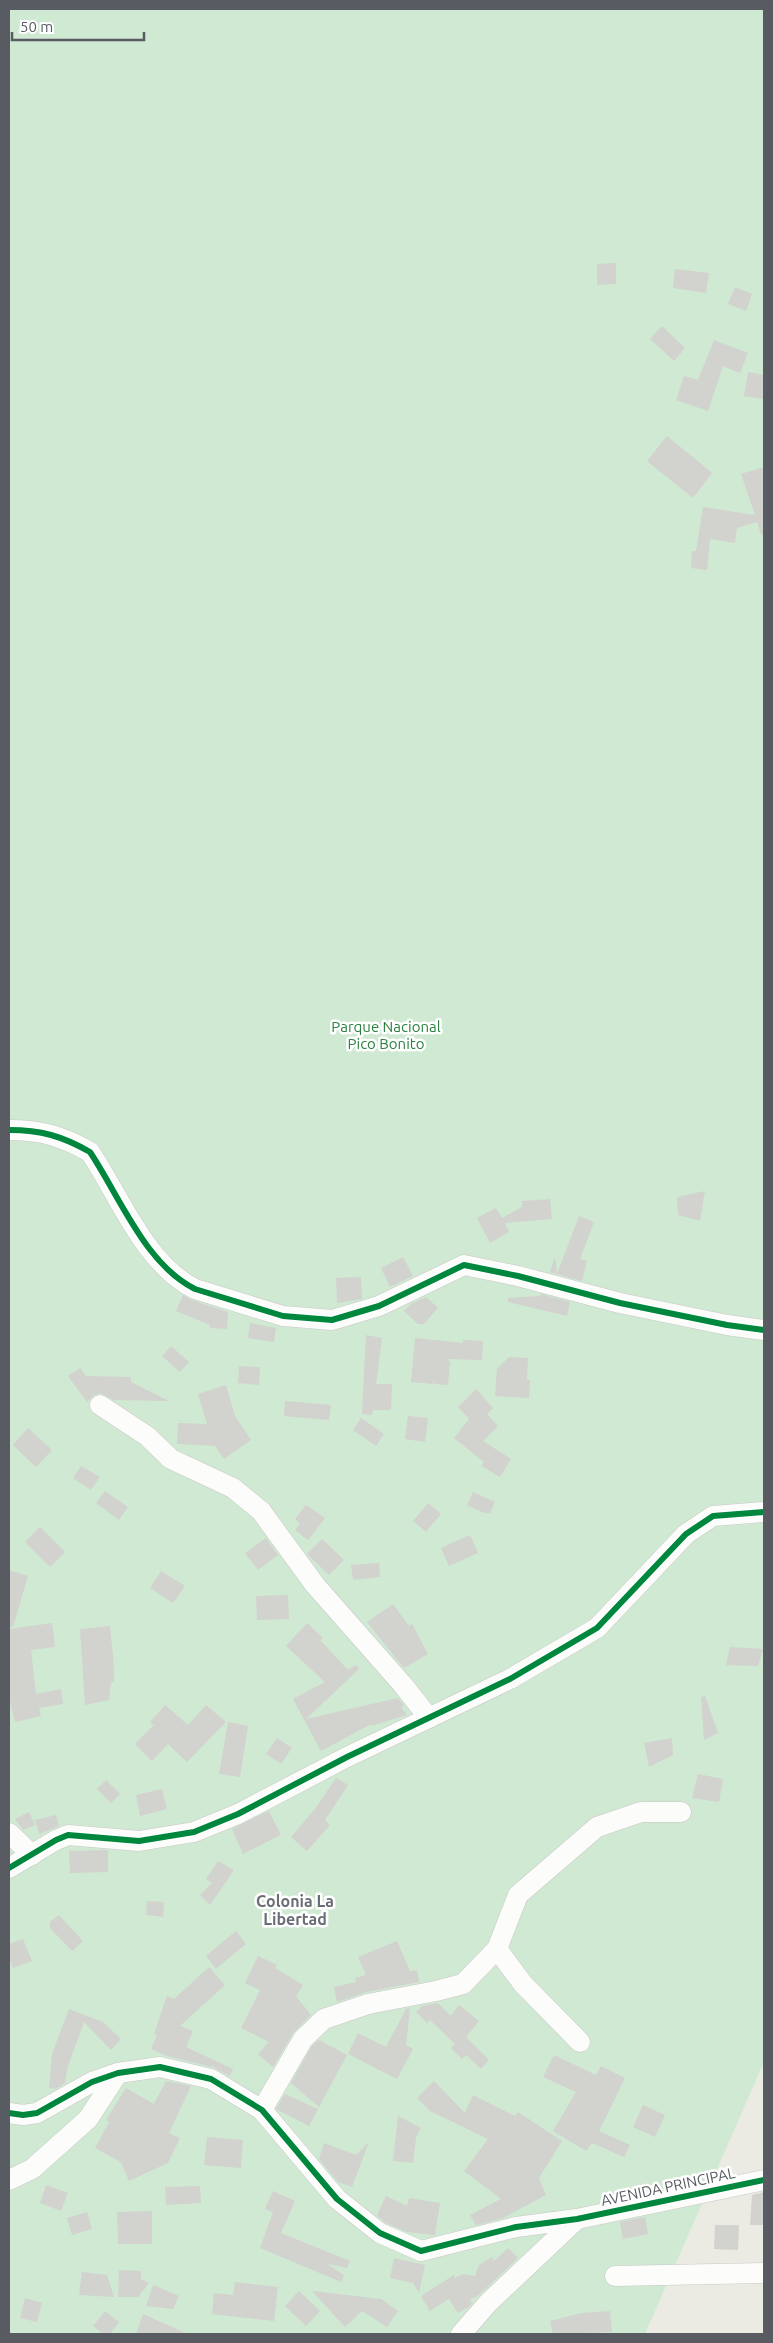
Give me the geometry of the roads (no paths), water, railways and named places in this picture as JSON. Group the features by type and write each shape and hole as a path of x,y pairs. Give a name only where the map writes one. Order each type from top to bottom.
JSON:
{"street":[{"path":"9,1130 36,1130 75,1143 90,1152 150,1250 172,1275 183,1283 195,1289 283,1316 332,1320 379,1306 464,1266 518,1276 620,1303 727,1325 764,1330"},
{"path":"100,1405 147,1436 172,1459 233,1488 261,1511 315,1584 403,1685 429,1718"},
{"path":"9,1868 68,1835 139,1841 194,1832 238,1814 347,1756 510,1679 597,1628 686,1534 713,1516 764,1512"},
{"path":"262,2110 302,2039 324,2019 368,2004 463,1984 497,1949 518,1895 597,1826 641,1812 681,1812"},
{"path":"9,1832 32,1855"},
{"path":"497,1949 523,1984 580,2042"},
{"name":"AVENIDA PRINCIPAL","path":"9,2113 24,2115 37,2112 92,2082 118,2072 160,2067 211,2079 262,2110 337,2199 380,2232 421,2251 516,2227 577,2219 764,2180"},
{"path":"9,2180 32,2169 88,2119 118,2072"},
{"path":"461,2334 488,2303 577,2219"},
{"path":"615,2276 764,2273"}],"district":[{"name":"Colonia La Libertad","path":"295,1910"}],"park label":[{"name":"Parque Nacional Pico Bonito","path":"386,1036"}]}
